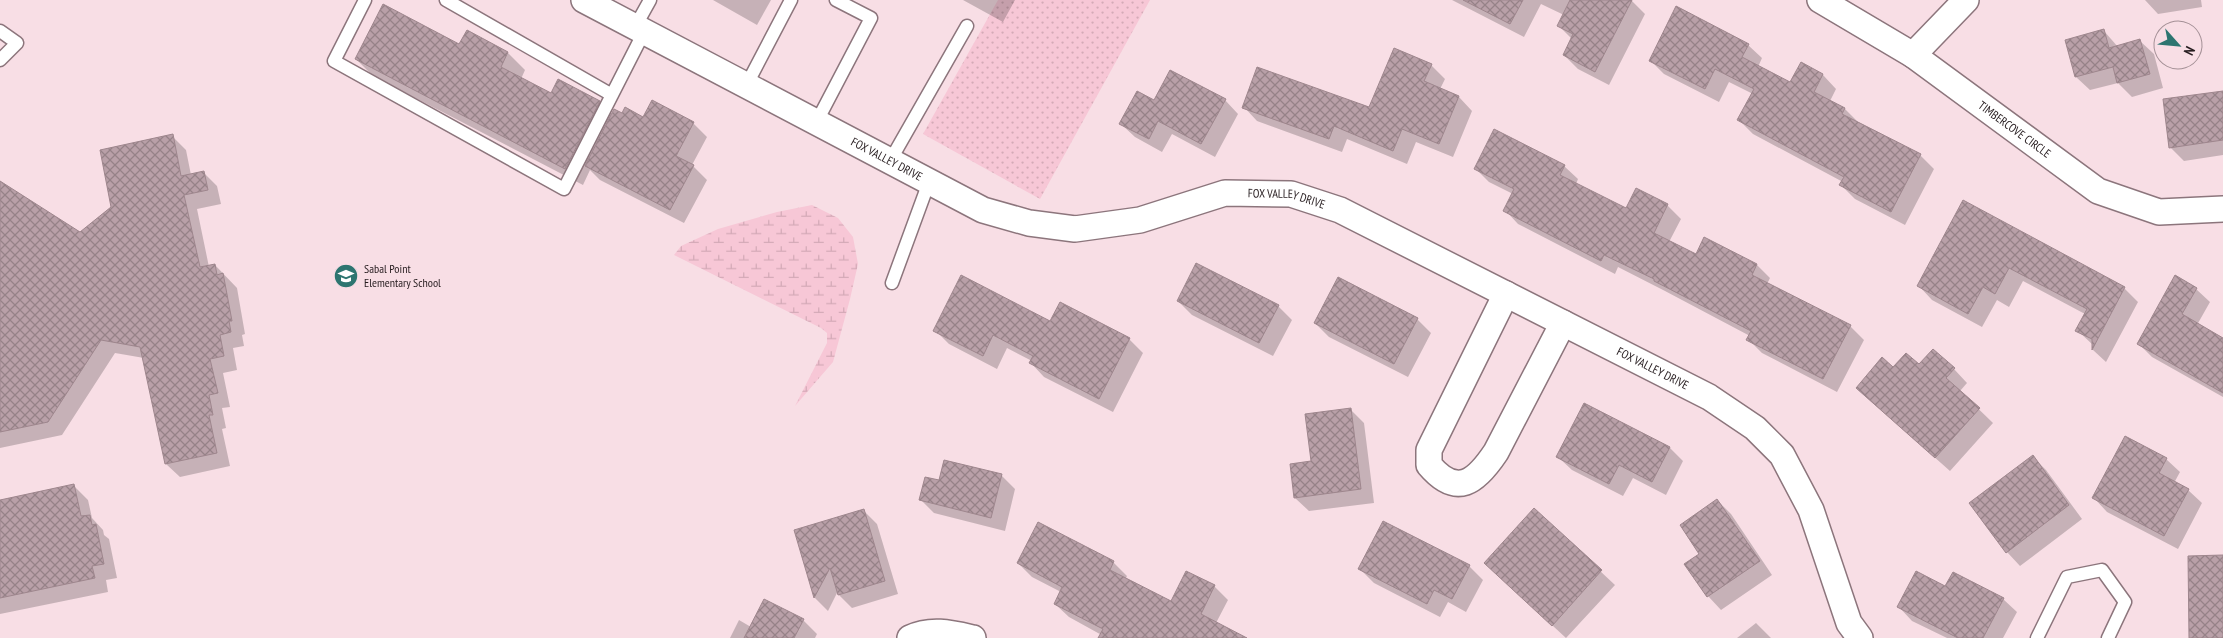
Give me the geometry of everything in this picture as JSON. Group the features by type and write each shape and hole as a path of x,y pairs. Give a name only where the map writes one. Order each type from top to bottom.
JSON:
{"street":[{"name":"FOX VALLEY DRIVE","path":"584,0 983,210 1029,223 1075,229 1140,220 1225,192 1291,194 1340,210 1709,397 1755,428 1782,455 1811,510 1849,623 1860,638"},
{"name":"TIMBERCOVE CIRCLE","path":"1820,0 1913,55 2098,191 2159,212 2223,209"},
{"path":"1913,55 1966,0"},
{"path":"1506,294 1429,450 1429,465 1440,478 1452,483 1467,482 1482,472 1496,452 1563,323"},
{"path":"910,638 918,634 944,631 973,638"}],"lane":[{"path":"365,0 334,61 564,189 612,95 650,0"},
{"path":"446,0 612,95"},
{"path":"746,86 791,0"},
{"path":"816,122 870,18 836,0"},
{"path":"890,161 967,26"},
{"path":"0,31 18,43 0,60"},
{"path":"892,282 929,182"},
{"path":"2037,638 2067,578 2102,570 2125,602 2108,638"}],"green space":[{"path":"998,0 1150,0 1040,199 923,134"},
{"path":"812,205 838,218 853,237 858,264 833,362 795,406 827,343 827,333 821,328 674,255 681,246 718,229 777,212"}],"building":[{"path":"1463,0 1523,0 1510,24"},
{"path":"1570,0 1632,0 1595,72 1563,55 1573,34 1557,26"},
{"path":"383,4 459,44 467,30 508,52 501,67 551,93 558,79 600,101 565,169 355,59"},
{"path":"1676,6 1749,44 1742,57 1790,82 1801,62 1823,74 1814,92 1845,108 1842,114 1921,154 1891,212 1839,185 1844,177 1737,120 1754,89 1715,69 1705,89 1649,61"},
{"path":"2104,29 2109,48 2140,39 2150,74 2117,83 2113,67 2075,77 2065,40"},
{"path":"1394,48 1432,64 1424,81 1459,96 1439,144 1402,129 1393,151 1334,126 1329,139 1242,108 1257,67 1369,107"},
{"path":"1170,70 1226,99 1201,144 1158,121 1149,139 1119,124 1137,91 1154,100"},
{"path":"2223,91 2223,140 2169,148 2163,99"},
{"path":"652,100 694,122 676,156 694,165 670,210 585,166 614,109 622,113 625,107 643,117"},
{"path":"1494,129 1565,165 1560,175 1626,208 1636,188 1668,204 1654,233 1696,254 1704,237 1757,264 1752,275 1851,325 1823,379 1746,340 1751,331 1654,281 1654,279 1604,255 1601,261 1503,211 1514,189 1474,169"},
{"path":"173,134 181,176 204,171 208,190 184,195 200,267 215,264 217,275 223,273 232,321 229,321 231,332 220,335 224,356 210,359 218,393 209,395 213,415 209,415 217,453 165,464 140,347 101,340 48,422 0,432 0,181 80,232 111,207 100,150"},
{"path":"1963,200 2125,287 2092,350 2092,339 2075,331 2087,309 2009,268 1995,294 1983,287 1968,314 1917,286"},
{"path":"1196,263 1279,305 1259,343 1177,301"},
{"path":"961,275 1050,321 1060,302 1130,338 1099,399 1029,363 1033,356 993,335 983,356 933,331"},
{"path":"2175,275 2197,288 2182,314 2223,338 2223,393 2137,344"},
{"path":"1338,277 1418,318 1394,364 1314,323"},
{"path":"1933,349 1955,368 1946,378 1980,408 1935,458 1856,388 1882,357 1893,367 1906,353 1919,364"},
{"path":"1584,403 1670,447 1652,482 1619,465 1609,484 1556,457"},
{"path":"1351,408 1361,489 1294,498 1290,464 1311,461 1305,414"},
{"path":"2125,436 2167,458 2159,473 2189,489 2164,536 2092,498"},
{"path":"2033,455 2069,505 2006,553 1969,503"},
{"path":"944,460 1002,474 991,518 919,500 925,477 939,480"},
{"path":"74,484 81,516 90,515 92,525 96,524 104,564 92,566 95,578 0,598 0,500"},
{"path":"1717,499 1760,561 1707,597 1684,564 1699,554 1680,525"},
{"path":"1534,508 1602,570 1552,626 1484,563"},
{"path":"864,509 885,581 838,595 830,568 814,598 794,530"},
{"path":"1383,521 1470,565 1452,599 1434,590 1427,604 1358,569"},
{"path":"1038,522 1114,561 1110,570 1171,601 1186,571 1215,585 1201,614 1247,638 1098,638 1103,629 1054,604 1062,587 1017,563"},
{"path":"2223,555 2223,638 2189,638 2188,556"},
{"path":"1916,571 1945,586 1953,572 2004,598 1983,638 1958,638 1897,607"},
{"path":"764,599 804,619 794,638 744,638"}],"place":[{"name":"Sabal Point Elementary School","path":"346,276"}]}
